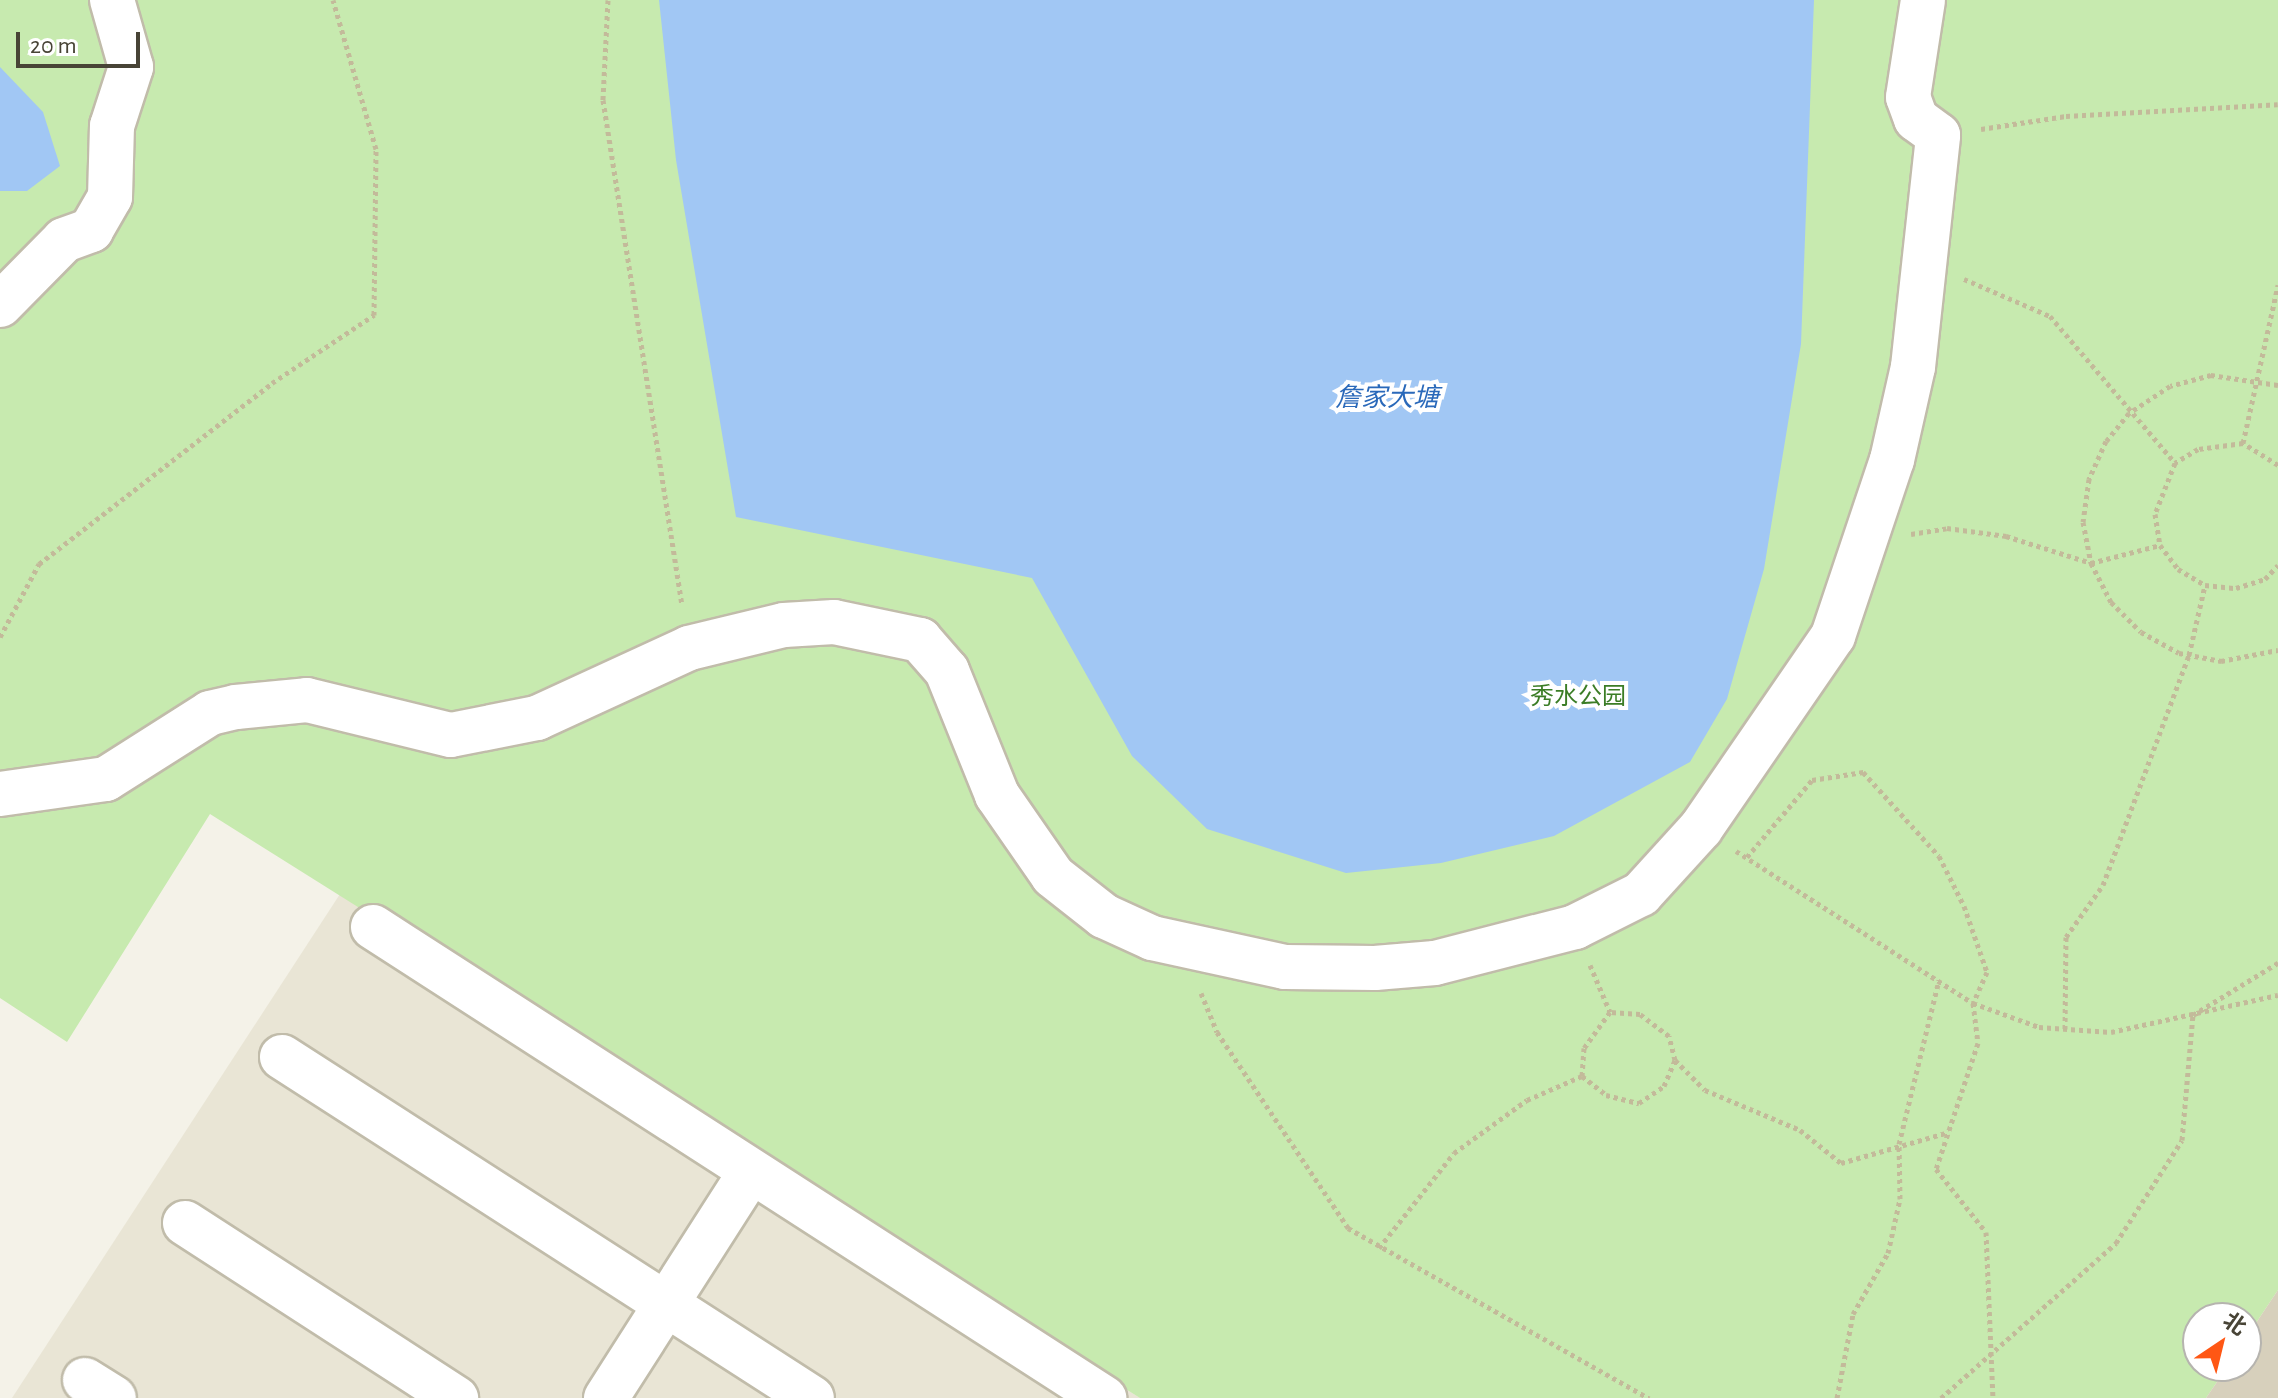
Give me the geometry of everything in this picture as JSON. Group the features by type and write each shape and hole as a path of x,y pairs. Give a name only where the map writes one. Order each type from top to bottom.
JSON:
{"lane":[{"path":"0,305 64,240 91,230 110,197 112,126 131,67 112,0"},
{"path":"0,794 106,779 210,713 236,707 307,700 451,735 537,718 689,648 784,625 834,622 920,640 947,671 997,795 1053,876 1104,916 1183,948 1285,967 1375,968 1435,963 1575,927 1641,894 1701,828 1833,636 1867,541 1913,367 1927,262 1938,135 1916,119 1908,97 1923,0"},
{"path":"373,927 1104,1398"},
{"path":"282,1057 812,1398"},
{"path":"606,1398 751,1171"},
{"path":"185,1223 456,1398"}],"path":[{"path":"0,637 39,564 272,383 374,315 376,149 333,0"},
{"path":"608,0 603,100 689,648"},
{"path":"1938,135 2066,116 2278,104"},
{"path":"1927,262 2050,316 2129,413 2175,463"},
{"path":"2243,443 2278,285"},
{"path":"2278,385 2258,378 2211,375 2170,386 2129,413 2106,441 2089,479 2083,522 2091,563 2111,602 2141,632 2189,655 2221,661 2278,650"},
{"path":"2278,465 2243,443 2198,449 2175,463 2155,514 2160,545 2178,569 2205,585 2236,588 2265,579 2278,565"},
{"path":"1867,541 1947,528 2006,536 2091,563 2160,545"},
{"path":"2065,1029 2066,937 2103,885 2189,655 2205,585"},
{"path":"1747,857 1812,780 1863,772 1939,856 1964,906 1987,972 1973,1003 1978,1043 1936,1169 1986,1232 1987,1360 1993,1398"},
{"path":"1701,828 1973,1003 2065,1029 2111,1032 2278,995"},
{"path":"1575,927 1610,1012"},
{"path":"1183,948 1217,1032 1348,1228 1379,1248 1463,1287 1649,1398"},
{"path":"2193,1015 2278,963"},
{"path":"1837,1398 1853,1314 1888,1253 1900,1199 1899,1144 1939,980"},
{"path":"1610,1012 1653,1020 1669,1036 1675,1060 1705,1090 1800,1130 1841,1163 1949,1132"},
{"path":"1582,1076 1584,1048 1610,1012"},
{"path":"1941,1398 2116,1243 2166,1170 2182,1140 2193,1015"},
{"path":"1582,1076 1606,1095 1639,1103 1664,1086 1675,1060"},
{"path":"1379,1248 1454,1153 1527,1100 1582,1076"}],"shaded area":[{"path":"340,894 1140,1398 12,1398"}],"green space":[{"name":"秀水公园","path":"0,0 2278,0 2278,1290 2262,1314 2262,1302 2182,1302 2182,1382 2217,1382 2206,1398 1140,1398 210,814 67,1042 0,998"}],"water":[{"name":"詹家大塘","path":"659,0 1814,0 1801,344 1764,569 1727,699 1690,762 1554,836 1441,863 1346,873 1207,829 1132,756 1032,578 736,517 676,160"},
{"path":"0,67 43,112 60,166 27,191 0,191"}],"building":[{"path":"2278,1290 2278,1398 2206,1398 2217,1382 2262,1382 2262,1314"}]}
